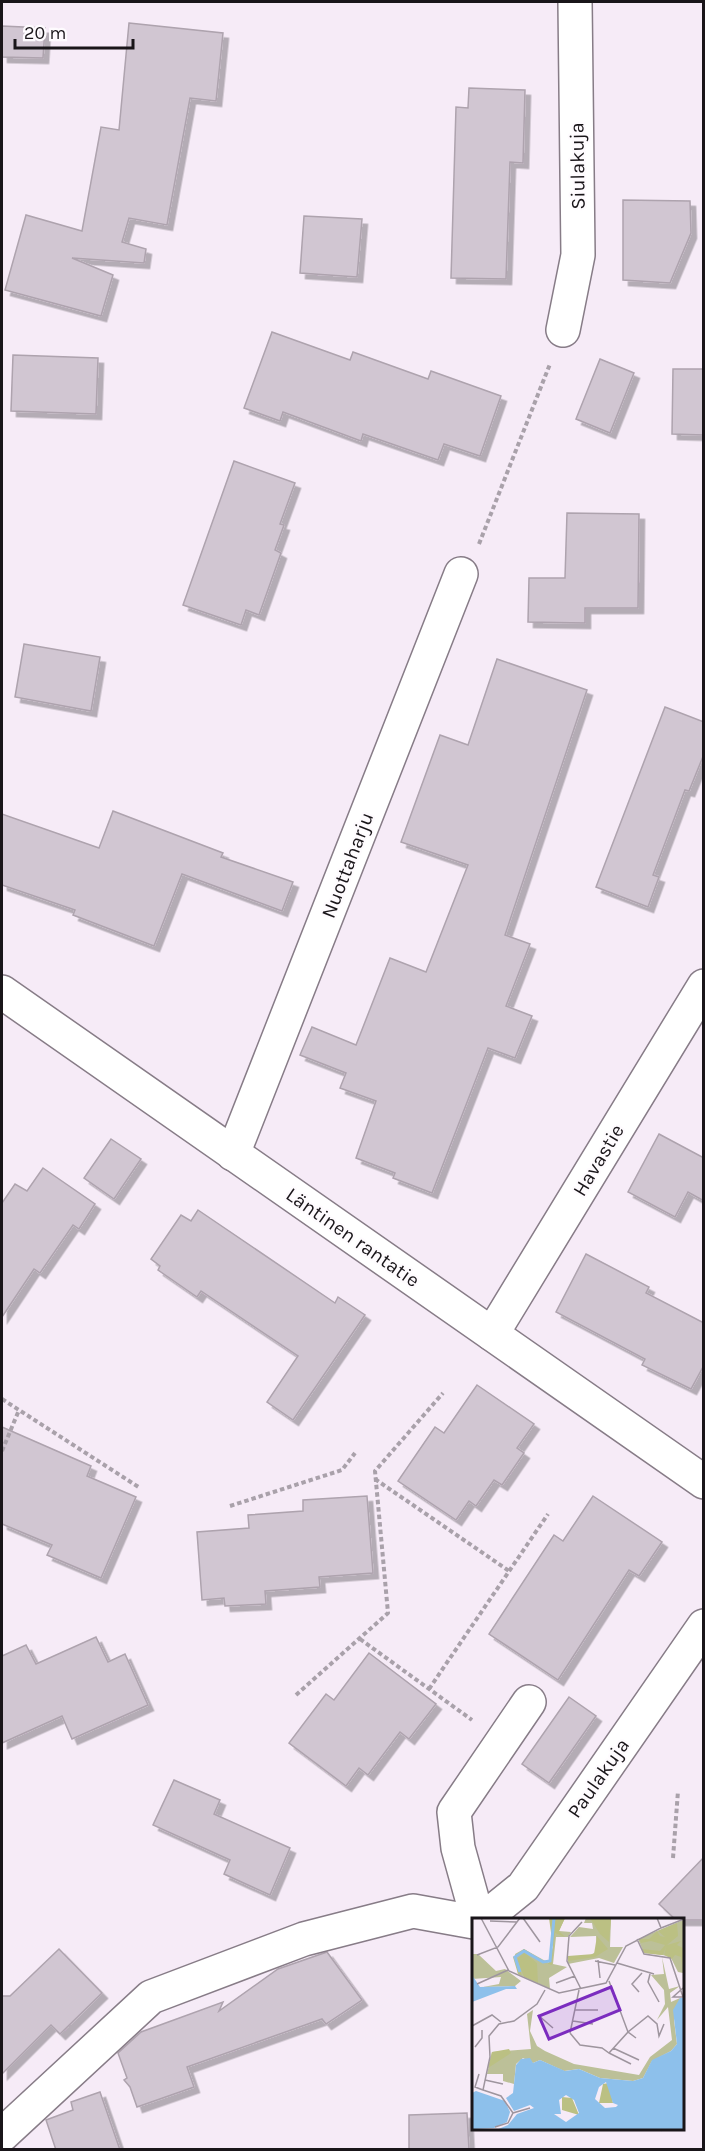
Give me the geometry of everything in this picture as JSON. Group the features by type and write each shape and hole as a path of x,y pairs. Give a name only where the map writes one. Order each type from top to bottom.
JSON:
{"street":[{"name":"Siulakuja","path":"563,330 578,255 575,2"},
{"name":"Nuottaharju","path":"233,1154 461,574"},
{"name":"Havastie","path":"492,1334 704,986"},
{"name":"Läntinen rantatie","path":"2,992 704,1482"},
{"name":"Paulakuja","path":"484,1918 522,1887 704,1626"},
{"path":"475,1918 458,1848 454,1812 529,1702"},
{"path":"2,2134 151,1997 304,1939 413,1911 472,1920"}],"path":[{"path":"461,574 482,540 563,330"},
{"path":"296,1695 388,1613 375,1471 443,1393"},
{"path":"2,1399 140,1488"},
{"path":"2,1451 20,1410"},
{"path":"230,1506 342,1470 355,1453"},
{"path":"375,1479 509,1571"},
{"path":"429,1689 548,1514"},
{"path":"360,1639 501,1742"},
{"path":"673,1858 678,1791"}],"building":[{"path":"129,23 223,33 216,101 190,98 167,225 129,218 122,242 146,249 144,263 72,258 113,275 101,316 5,290 26,215 82,231 101,127 119,130"},
{"path":"2,26 45,28 43,58 2,57"},
{"path":"469,88 525,90 523,163 510,162 506,279 451,278 456,107 468,108"},
{"path":"623,200 690,201 691,233 670,283 623,280"},
{"path":"304,216 362,219 357,277 300,273"},
{"path":"272,332 350,360 353,352 428,379 431,371 501,396 480,456 444,444 438,460 363,434 361,441 283,412 280,421 244,408"},
{"path":"13,355 98,358 96,414 11,411"},
{"path":"600,359 634,373 610,433 576,419"},
{"path":"673,369 704,369 704,435 672,434"},
{"path":"234,461 295,483 280,524 284,525 275,550 281,553 259,615 246,610 241,625 183,605"},
{"path":"567,513 639,514 638,608 585,608 585,623 528,622 529,578 565,578"},
{"path":"24,644 100,657 91,711 15,697"},
{"path":"497,659 587,690 505,935 530,944 506,1006 532,1016 515,1058 488,1048 432,1193 393,1178 395,1173 356,1158 376,1101 340,1088 346,1073 300,1055 312,1027 356,1045 390,958 426,972 468,865 401,842 440,735 468,745"},
{"path":"665,707 704,722 704,754 689,791 685,790 653,875 659,877 648,907 596,887"},
{"path":"113,811 223,853 221,857 293,882 282,911 182,874 154,946 73,915 75,910 2,885 2,814 99,848"},
{"path":"659,1134 704,1158 704,1201 688,1192 675,1217 628,1192"},
{"path":"111,1139 141,1159 114,1199 84,1178"},
{"path":"43,1168 95,1204 79,1229 73,1225 40,1273 34,1269 2,1317 2,1203 15,1184 27,1191"},
{"path":"198,1210 335,1303 338,1297 365,1315 293,1420 267,1402 298,1356 201,1291 197,1297 158,1270 160,1266 151,1259 181,1215 191,1221"},
{"path":"586,1254 649,1287 646,1293 704,1323 704,1365 691,1389 642,1365 645,1359 556,1312"},
{"path":"477,1385 534,1424 517,1448 524,1453 502,1485 494,1480 476,1506 469,1501 456,1520 398,1481 435,1427 444,1433"},
{"path":"2,1427 91,1466 87,1476 136,1497 101,1578 47,1555 52,1545 2,1524"},
{"path":"367,1496 373,1573 319,1577 320,1587 265,1591 266,1604 225,1606 224,1598 202,1600 197,1532 249,1528 248,1515 303,1511 303,1500"},
{"path":"593,1496 662,1542 639,1576 629,1570 558,1680 489,1634 554,1535 563,1541"},
{"path":"96,1637 108,1662 125,1654 148,1705 72,1739 62,1716 2,1743 2,1656 26,1645 36,1664"},
{"path":"369,1653 436,1704 409,1739 400,1732 368,1775 359,1768 346,1786 289,1743 326,1694 334,1700"},
{"path":"569,1697 596,1716 549,1783 522,1764"},
{"path":"174,1780 220,1800 214,1814 290,1848 270,1895 224,1874 230,1860 153,1825"},
{"path":"704,1857 704,1920 674,1918 659,1904"},
{"path":"59,1949 102,1993 60,2034 51,2025 2,2074 2,1996 10,1996"},
{"path":"327,1952 362,2000 326,2024 322,2019 187,2067 194,2087 137,2107 130,2087 124,2080 127,2078 118,2053 141,2032 223,2002 219,2011 278,1969"},
{"path":"100,2092 120,2150 56,2150 46,2120 73,2110 71,2102"},
{"path":"467,2113 469,2150 409,2150 409,2115"}]}
